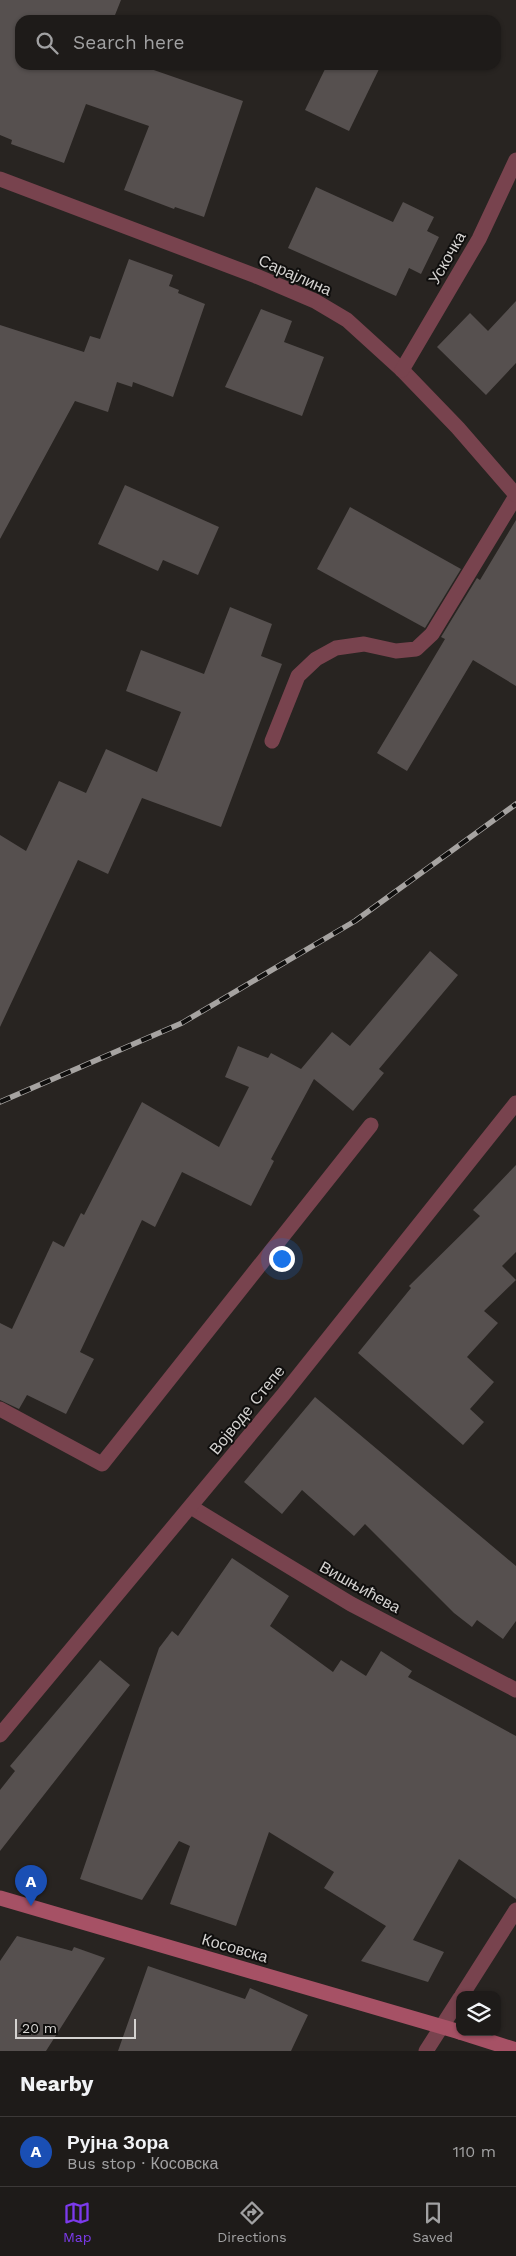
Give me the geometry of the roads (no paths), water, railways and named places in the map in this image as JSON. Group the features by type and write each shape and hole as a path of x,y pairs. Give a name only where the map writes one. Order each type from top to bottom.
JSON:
{"street":[{"name":"Ускочка","path":"402,370 479,239 516,160"},
{"name":"Сарајлина","path":"0,179 256,276 315,301 347,320 402,370 458,428 516,495 432,634 416,649 396,651 364,644 336,648 316,659 298,676 272,741"},
{"name":"Војводе Степе","path":"0,1735 190,1507 516,1103"},
{"path":"0,1409 102,1464 371,1125"},
{"name":"Вишњићева","path":"190,1507 351,1604 516,1690"},
{"name":"Косовска","path":"0,1898 456,2031"},
{"path":"464,1991 516,1910"},
{"path":"426,2051 456,2004"},
{"name":"Косовска","path":"472,2036 516,2050"}],"railway":[{"path":"0,1102 182,1023 355,921 516,804"}],"place":[{"name":"Рујна Зора","path":"31,1906"}]}
